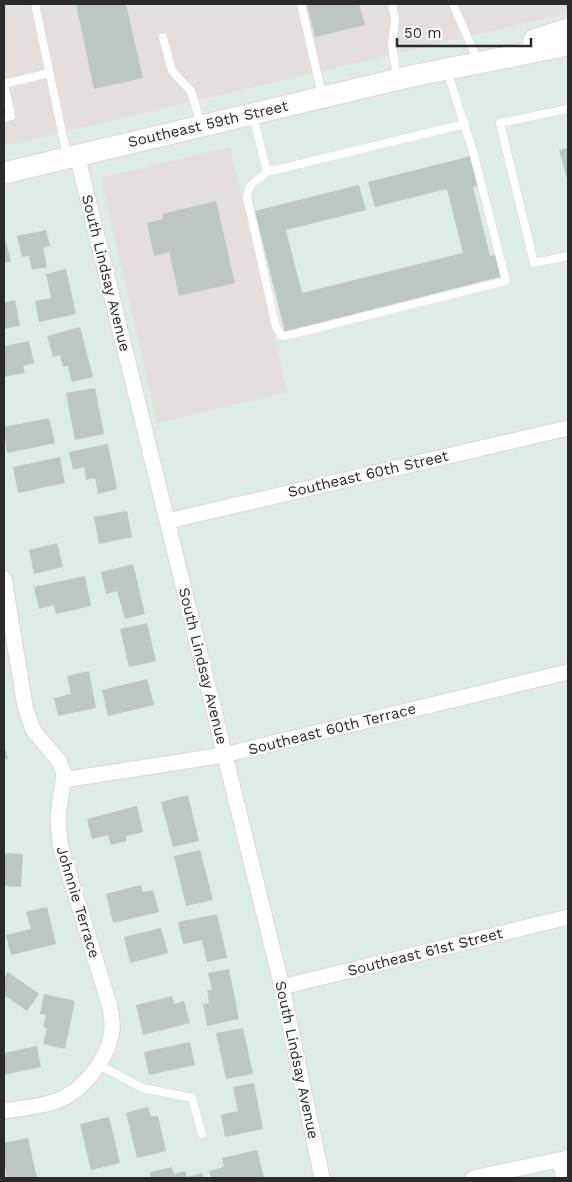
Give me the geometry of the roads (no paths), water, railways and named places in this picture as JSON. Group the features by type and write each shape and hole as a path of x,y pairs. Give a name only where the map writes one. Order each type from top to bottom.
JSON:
{"main road":[{"name":"Southeast 59th Street","path":"405,78 568,30"},
{"name":"Southeast 59th Street","path":"4,173 405,78 568,46"}],"street":[{"name":"South Lindsay Avenue","path":"72,156 168,521 282,987 322,1178"},
{"name":"Southeast 60th Street","path":"168,521 568,428"},
{"name":"Johnnie Terrace","path":"4,579 9,642 25,706 33,730 59,761 64,773 58,817 60,845 110,1007 112,1030 106,1049 93,1072 73,1092 56,1102 4,1111"},
{"name":"Southeast 60th Terrace","path":"63,780 224,755 568,672"},
{"name":"Southeast 61st Street","path":"282,987 568,917"},
{"path":"472,1178 564,1159 564,1178"}],"lane":[{"path":"35,4 50,73 72,156"},
{"path":"300,4 322,97"},
{"path":"392,4 395,19 392,45 405,78"},
{"path":"454,4 476,57"},
{"path":"163,38 172,71 191,91 202,126"},
{"path":"446,69 465,124 506,281 285,336 281,335 276,327 247,197 250,186 267,172 465,124"},
{"path":"4,118 11,116 4,84 50,73"},
{"path":"568,109 500,123 534,263 568,256"},
{"path":"252,114 267,172"},
{"path":"98,1064 142,1088 192,1098 202,1134"}]}
